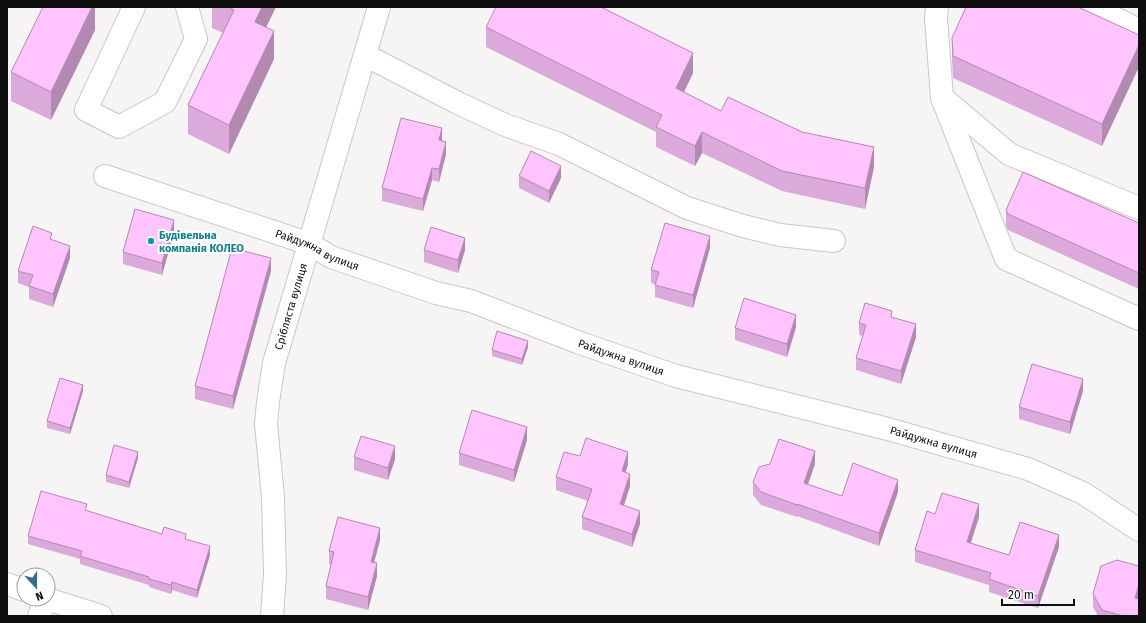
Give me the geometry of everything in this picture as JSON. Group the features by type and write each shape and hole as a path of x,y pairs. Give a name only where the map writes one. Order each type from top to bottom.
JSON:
{"street":[{"path":"134,7 86,110 119,127 165,102 196,39 187,7"},
{"name":"Срібляста вулиця","path":"272,616 276,575 273,497 266,424 274,363 379,7"},
{"path":"937,7 936,18 942,98 1006,259 1139,319"},
{"path":"1093,7 1139,30"},
{"path":"365,55 458,103 506,125 559,144 687,208 743,226 780,235 834,241"},
{"path":"942,98 1009,154 1139,208"},
{"name":"Райдужна вулиця","path":"105,176 310,244 331,257 436,293 471,301 580,343 676,376 888,429 1028,468 1082,493 1139,530"},
{"path":"56,602 101,616"}],"building":[{"path":"43,7 92,7 51,92 11,72"},
{"path":"228,7 262,7 255,22 274,31 229,125 188,105 234,10"},
{"path":"496,7 601,7 693,53 676,88 721,111 728,97 802,132 874,147 865,188 782,171 702,132 695,146 656,127 662,115 486,27"},
{"path":"966,7 1078,7 1139,35 1139,45 1102,124 953,56 952,38"},
{"path":"401,118 442,128 439,140 446,142 439,169 432,168 423,199 382,188"},
{"path":"531,151 561,166 549,191 519,176"},
{"path":"1023,172 1139,223 1139,273 1008,214 1006,210"},
{"name":"Будівельна компанія КОЛЕО","path":"135,209 174,220 162,263 123,252"},
{"path":"665,223 710,236 693,295 655,285 659,272 651,270"},
{"path":"33,226 52,233 50,239 70,246 53,294 29,286 33,275 18,271"},
{"path":"431,227 465,238 458,260 424,250"},
{"path":"232,248 271,258 233,396 195,386"},
{"path":"744,298 796,315 787,344 735,328"},
{"path":"865,303 892,311 891,317 916,324 901,371 856,358 866,325 859,323"},
{"path":"497,331 528,341 522,359 492,350"},
{"path":"1032,364 1083,379 1070,422 1019,407"},
{"path":"60,378 83,385 70,428 47,421"},
{"path":"472,410 527,427 514,470 459,453"},
{"path":"361,436 395,446 388,468 354,457"},
{"path":"586,438 628,452 622,471 630,474 620,504 640,511 632,534 582,517 592,489 556,477 564,452 580,456"},
{"path":"779,439 815,451 804,483 842,496 853,463 898,480 879,533 761,492 753,482 759,467 770,464"},
{"path":"114,445 138,452 129,482 106,475"},
{"path":"41,491 87,504 85,510 162,534 164,527 186,534 185,539 210,546 197,590 172,582 171,585 149,579 149,577 80,556 82,551 28,536"},
{"path":"942,493 979,504 967,542 1009,555 1020,522 1059,535 1038,596 989,579 991,573 915,550 927,511 935,514"},
{"path":"338,517 380,528 371,562 377,563 368,597 326,586 334,552 329,551"},
{"path":"1117,560 1139,566 1139,584 1135,598 1139,599 1139,616 1123,616 1102,610 1093,594 1101,566"}],"place":[{"name":"Будівельна компанія КОЛЕО","path":"151,241"}]}
